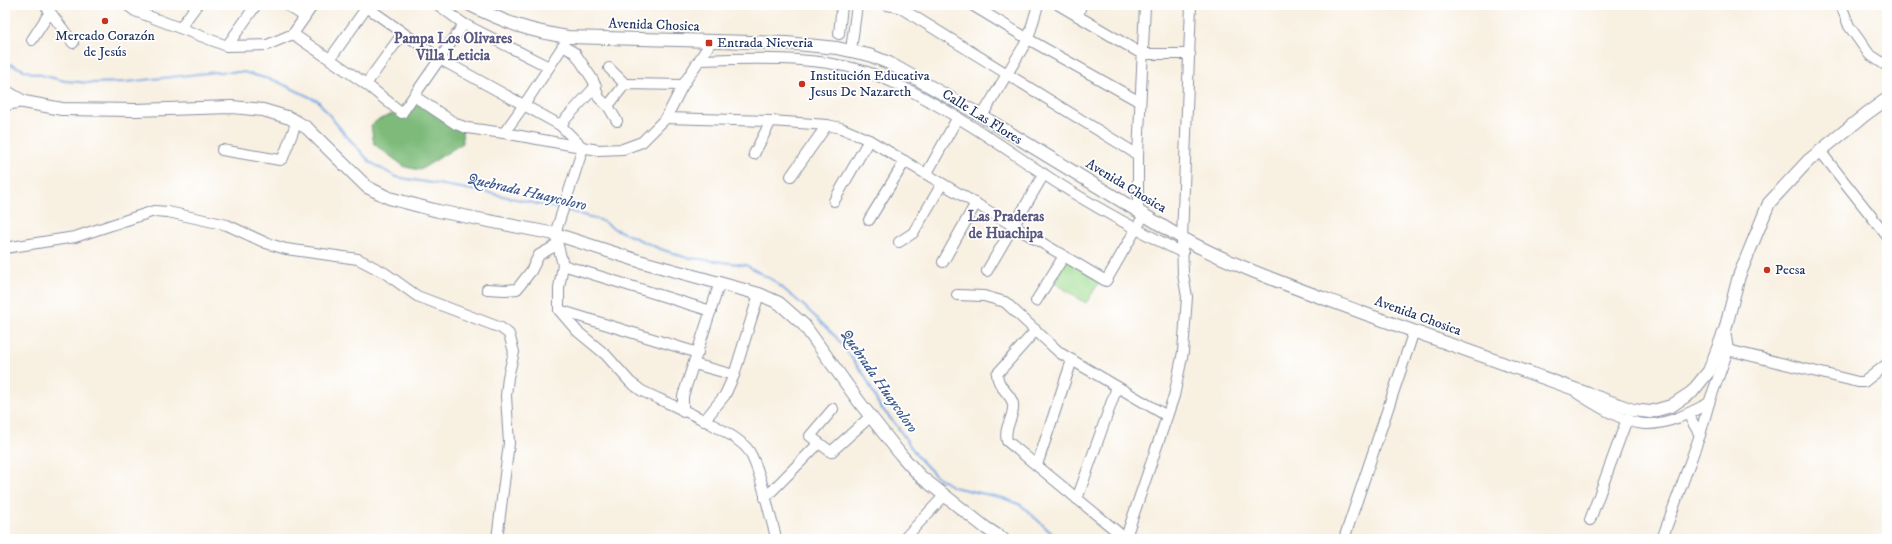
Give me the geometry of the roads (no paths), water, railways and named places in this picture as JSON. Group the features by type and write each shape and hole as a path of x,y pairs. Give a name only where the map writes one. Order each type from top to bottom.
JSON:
{"main road":[{"name":"Avenida Chosica","path":"470,5 499,20 535,32 568,37 786,43 851,50 889,63 982,116 1184,239 1213,254 1288,285 1565,386 1633,410 1650,412 1671,406 1692,392 1709,371 1725,330 1739,276 1769,203 1808,161 1887,99"},
{"path":"5,91 24,102 62,110 232,107 263,110 297,121 307,128 367,187 378,194 438,211 720,282 759,294 779,304 804,325 871,416 901,455 920,476 986,528 1003,539"}],"street":[{"path":"180,28 197,5"},
{"path":"227,46 256,5"},
{"path":"287,5 304,17"},
{"path":"134,7 180,28 227,46 267,45 293,34 313,5"},
{"path":"438,5 464,24 549,67"},
{"path":"839,34 842,5"},
{"path":"851,50 857,5"},
{"path":"887,5 899,6 1007,75 1138,155"},
{"path":"972,5 988,10 1028,39 1140,102"},
{"path":"982,116 1028,39 1038,5"},
{"path":"1058,5 1142,54 1190,54"},
{"path":"1078,16 1081,5"},
{"path":"666,118 771,121 827,125 841,128 869,140 927,173 942,184 1014,225 1106,281 1136,229 1141,213 1138,155 1145,5"},
{"path":"1036,330 997,374 997,382 1013,402 1013,408 1005,430 1007,441 1124,536 1127,534 1174,396 1183,352 1187,297 1184,274 1184,239 1191,5"},
{"path":"1841,5 1849,26 1869,54 1887,66"},
{"path":"330,59 365,6 440,59 560,125 583,148"},
{"path":"32,40 48,9 73,43"},
{"path":"293,34 366,84 402,113 464,24"},
{"path":"366,84 404,33"},
{"path":"414,96 456,124 467,128 504,132 583,148 598,150 623,149 642,142 666,118 683,85 711,42"},
{"path":"504,132 524,105 563,46 575,53 596,86 599,98 608,106 617,121"},
{"name":"Calle Las Flores","path":"700,60 740,58 843,65 887,79 958,117 1044,174 1136,229 1184,253"},
{"path":"609,68 625,84 683,85"},
{"path":"608,106 625,84"},
{"path":"560,125 596,86"},
{"path":"5,105 24,102"},
{"path":"927,173 958,117"},
{"path":"222,150 280,160 283,158 297,121"},
{"path":"754,154 771,121"},
{"path":"791,176 827,125"},
{"path":"834,201 869,140"},
{"path":"583,148 556,240 563,265 559,288 559,310 577,331 606,354 630,382 642,391 730,434 748,450 757,471 765,498 775,533 774,539"},
{"path":"1820,151 1887,236"},
{"path":"869,220 905,161"},
{"path":"987,270 1044,174"},
{"path":"899,242 912,233 942,184"},
{"path":"943,262 976,203"},
{"path":"5,248 75,237 154,211 168,212 227,225 266,243 286,249 358,259 385,273 417,296 501,328 509,334 514,352 508,377 506,396 509,443 497,539"},
{"path":"487,289 517,289 531,271 539,255 556,240"},
{"path":"1036,301 1064,256"},
{"path":"563,265 711,311"},
{"path":"683,412 683,396 720,282"},
{"path":"704,421 725,395 734,375 759,294"},
{"path":"957,295 984,296 1005,302 1060,353 1167,416"},
{"path":"559,310 698,353"},
{"path":"1662,539 1700,435 1709,403 1728,350 1725,330"},
{"path":"1344,539 1414,331"},
{"path":"1728,350 1858,382 1864,382 1887,364"},
{"path":"1037,465 1072,360"},
{"path":"694,364 734,375"},
{"path":"1565,386 1599,408 1626,419 1644,424 1688,414 1709,403"},
{"path":"1077,499 1117,387"},
{"path":"833,409 810,436 832,452 871,416"},
{"path":"1688,414 1700,435"},
{"path":"1590,520 1626,419"},
{"path":"765,498 819,443"},
{"path":"904,539 944,496"}],"waterway":[{"name":"Quebrada Huaycoloro","path":"5,62 29,72 65,81 91,83 126,82 216,72 243,72 276,81 318,101 370,162 396,177 490,193 559,209"},
{"name":"Quebrada Huaycoloro","path":"565,210 600,220 615,229 658,248 684,257 746,265 774,281 803,305 836,337 865,376 879,405 897,426 917,456 936,476 953,487 1003,498 1021,505 1058,539"}],"place":[{"name":"Mercado Corazón de Jesús","path":"105,21"},
{"name":"Entrada Nieveria","path":"709,43"},
{"name":"Institución Educativa Jesus De Nazareth","path":"802,84"},
{"name":"Pecsa","path":"1767,270"}],"district":[{"name":"Pampa Los Olivares Villa Leticia","path":"453,46"},
{"name":"Las Praderas de Huachipa","path":"1006,224"}]}
